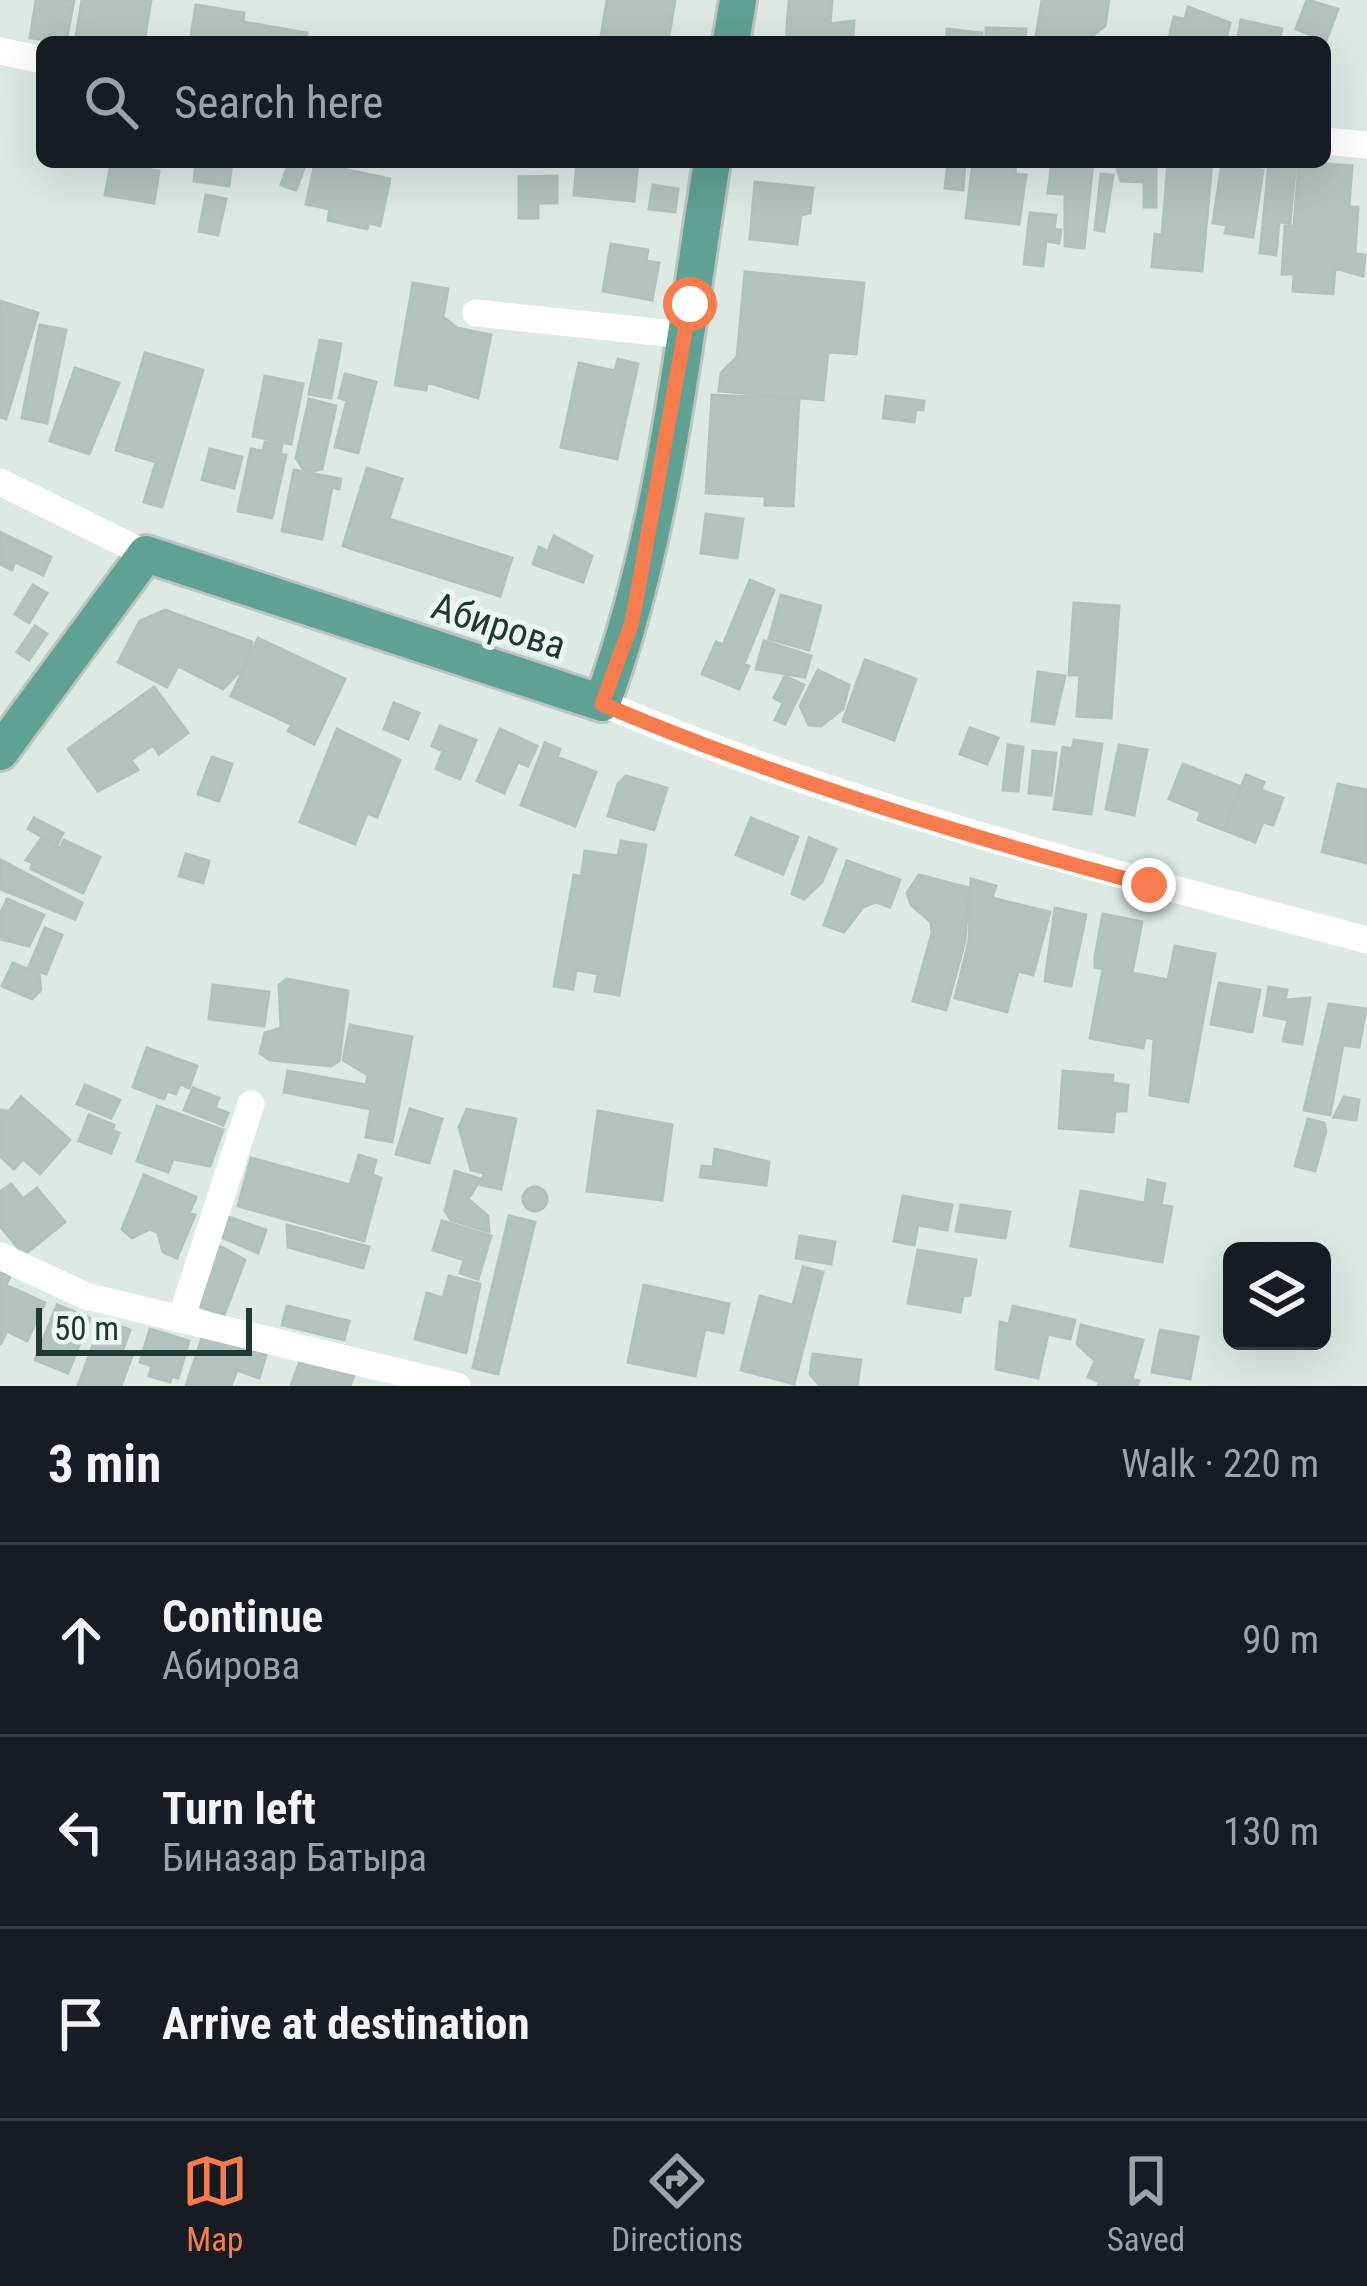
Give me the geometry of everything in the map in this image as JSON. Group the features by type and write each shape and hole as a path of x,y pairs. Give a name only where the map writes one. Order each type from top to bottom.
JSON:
{"main road":[{"path":"732,36 738,0"},
{"name":"Абирова","path":"146,554 602,704 632,622 711,168"},
{"path":"0,752 146,554"}],"street":[{"path":"0,51 36,58"},
{"path":"1331,142 1367,145"},
{"path":"476,313 684,335"},
{"path":"0,482 146,554"},
{"path":"602,704 778,773 1028,853 1367,940"},
{"path":"182,1319 250,1104"},
{"path":"0,1256 86,1296 457,1386"}],"building":[{"path":"36,0 74,0 67,36 30,38"},
{"path":"82,0 151,0 145,36 76,36"},
{"path":"607,0 675,0 669,36 601,36"},
{"path":"789,0 832,0 830,24 854,21 853,36 786,36"},
{"path":"1042,0 1109,0 1105,26 1092,36 1036,36"},
{"path":"1307,0 1338,9 1328,36 1296,29"},
{"path":"196,5 244,13 243,22 307,33 306,36 191,36"},
{"path":"1188,7 1230,23 1227,36 1169,36 1174,17 1185,19"},
{"path":"1241,20 1282,29 1280,36 1238,36"},
{"path":"986,28 1026,29 1025,36 986,36"},
{"path":"947,29 982,33 982,36 946,36"},
{"path":"1352,166 1349,207 1358,207 1355,254 1365,255 1363,276 1335,268 1333,294 1293,291 1294,274 1282,274 1285,226 1294,226 1299,168"},
{"path":"110,168 159,171 154,203 105,195"},
{"path":"195,168 231,168 229,186 194,181"},
{"path":"287,168 304,168 296,190 281,185"},
{"path":"314,168 390,179 380,226 369,223 367,229 328,220 330,209 306,204"},
{"path":"576,168 637,168 634,201 574,195"},
{"path":"947,168 965,168 963,190 945,188"},
{"path":"972,168 1016,168 1015,174 1026,175 1019,224 966,218"},
{"path":"1051,168 1092,168 1084,248 1065,246 1065,194 1048,193"},
{"path":"1117,168 1156,168 1156,207 1144,207 1144,182 1121,181"},
{"path":"1168,168 1211,168 1202,271 1152,267 1155,234 1162,235"},
{"path":"1221,168 1263,170 1253,237 1225,233 1227,225 1213,223"},
{"path":"1268,168 1295,168 1290,223 1279,222 1276,255 1260,253"},
{"path":"1101,174 1113,175 1104,231 1095,230"},
{"path":"557,176 557,203 538,203 538,218 519,218 519,177"},
{"path":"755,182 813,188 810,213 801,215 797,244 750,239"},
{"path":"653,185 678,189 675,212 649,209"},
{"path":"206,195 226,199 218,235 199,231"},
{"path":"1030,213 1056,215 1054,229 1061,230 1059,243 1046,241 1043,266 1024,264"},
{"path":"611,244 648,250 646,261 659,263 652,300 603,291"},
{"path":"745,272 864,283 856,354 828,352 823,400 719,391 721,373 737,357"},
{"path":"413,283 448,289 443,317 457,328 491,335 478,398 427,382 426,390 395,385"},
{"path":"0,301 38,313 6,419 0,417"},
{"path":"40,325 66,330 47,423 22,418"},
{"path":"320,340 341,344 331,398 309,394"},
{"path":"145,353 203,370 162,507 144,502 156,462 116,450"},
{"path":"618,359 638,364 617,459 561,447 579,363 615,371"},
{"path":"75,368 119,383 89,454 50,441"},
{"path":"345,374 376,382 358,453 335,447 347,400 339,398"},
{"path":"265,376 303,384 291,444 253,436"},
{"path":"712,395 799,399 793,506 765,505 765,496 706,493"},
{"path":"886,396 924,401 923,410 916,409 914,422 883,418"},
{"path":"309,399 336,406 322,469 313,471 303,469 296,458"},
{"path":"265,442 282,445 280,454 286,455 272,518 238,511 251,449 263,451"},
{"path":"210,449 242,457 234,488 202,480"},
{"path":"367,468 402,479 389,519 512,558 500,596 343,546"},
{"path":"294,470 341,479 339,489 332,487 322,539 282,531"},
{"path":"706,514 743,519 737,558 701,553"},
{"path":"0,532 51,557 43,575 15,562 12,570 0,564"},
{"path":"554,536 592,556 583,582 533,564 539,547 548,551"},
{"path":"750,580 774,590 744,664 749,666 739,689 702,674 716,642 723,645"},
{"path":"33,585 47,593 29,623 15,614"},
{"path":"781,595 821,606 809,650 769,639"},
{"path":"1074,603 1119,606 1111,718 1077,716 1080,675 1069,675"},
{"path":"165,610 252,642 243,668 223,689 178,666 167,687 118,662 140,621"},
{"path":"35,626 47,634 29,660 17,652"},
{"path":"258,638 345,679 314,744 288,731 292,725 231,696"},
{"path":"764,641 811,656 805,677 756,669"},
{"path":"865,660 916,679 894,740 843,721"},
{"path":"818,670 849,685 843,709 821,726 809,725 800,706"},
{"path":"1038,672 1065,676 1054,724 1032,721"},
{"path":"785,676 804,685 785,724 775,720 783,703 774,698"},
{"path":"154,687 188,733 159,754 153,745 131,760 138,770 98,791 68,749"},
{"path":"394,703 419,713 408,739 384,729"},
{"path":"440,726 476,740 460,779 436,769 443,751 432,746"},
{"path":"970,728 998,738 987,764 960,754"},
{"path":"337,729 400,760 377,817 367,813 355,844 300,822"},
{"path":"500,729 537,746 528,766 518,762 504,793 477,781"},
{"path":"1074,740 1102,744 1091,814 1054,809 1063,747 1072,749"},
{"path":"545,743 560,749 557,757 596,772 575,826 521,805"},
{"path":"1008,745 1023,747 1018,791 1003,790"},
{"path":"1119,745 1147,750 1134,815 1106,809"},
{"path":"1033,751 1056,753 1051,795 1029,793"},
{"path":"212,757 232,764 219,801 198,794"},
{"path":"1183,764 1242,787 1224,830 1198,820 1201,812 1169,799"},
{"path":"1246,775 1264,782 1261,790 1283,798 1273,825 1263,822 1255,842 1224,830"},
{"path":"626,776 667,788 654,830 608,816 618,784"},
{"path":"1338,784 1367,790 1367,863 1322,852"},
{"path":"34,818 63,833 57,845 28,829"},
{"path":"751,818 798,837 783,874 736,855"},
{"path":"809,838 836,849 822,882 804,899 792,894"},
{"path":"41,839 60,848 64,840 100,857 83,893 31,869 33,863 26,860"},
{"path":"621,841 646,845 619,995 595,991 598,974 576,970 573,989 554,986 574,875 581,877 585,851 618,856"},
{"path":"186,854 209,861 203,883 179,876"},
{"path":"1,860 82,903 75,919 0,889"},
{"path":"847,861 900,880 890,907 876,902 863,907 844,932 824,925"},
{"path":"919,875 969,888 965,941 946,1010 913,1001 932,933 931,922 911,905 907,893"},
{"path":"971,879 996,886 992,898 1050,912 1033,975 1018,971 1007,1012 955,998 969,941"},
{"path":"7,899 44,915 29,946 0,939 0,915"},
{"path":"1055,908 1086,915 1071,986 1045,981"},
{"path":"1103,914 1142,922 1132,973 1168,980 1175,946 1215,954 1188,1102 1150,1095 1154,1039 1145,1037 1143,1048 1090,1038 1103,969 1095,967 1095,956"},
{"path":"45,928 62,935 46,974 29,967"},
{"path":"13,963 39,974 41,990 32,999 2,986"},
{"path":"287,979 348,991 339,1061 331,1066 270,1060 260,1053 265,1033 281,1028 279,985"},
{"path":"1219,983 1260,990 1252,1032 1211,1024"},
{"path":"213,985 269,992 264,1026 209,1019"},
{"path":"1269,987 1287,990 1285,1000 1310,998 1302,1044 1283,1041 1288,1020 1264,1015"},
{"path":"1329,1004 1366,1009 1359,1047 1343,1045 1330,1115 1304,1110"},
{"path":"350,1025 412,1037 392,1142 366,1137 371,1109 284,1092 288,1071 366,1085 368,1075 343,1060"},
{"path":"147,1048 197,1066 189,1088 180,1084 176,1094 167,1091 164,1099 133,1087"},
{"path":"1063,1071 1113,1075 1112,1083 1128,1085 1126,1111 1115,1111 1113,1132 1059,1128"},
{"path":"85,1085 120,1100 111,1118 77,1104"},
{"path":"193,1088 219,1098 215,1108 228,1113 223,1125 184,1110"},
{"path":"21,1097 70,1140 40,1174 23,1159 14,1169 0,1156 0,1110 9,1111"},
{"path":"1344,1097 1359,1100 1356,1120 1334,1117"},
{"path":"157,1106 223,1130 210,1166 173,1159 168,1172 137,1161"},
{"path":"410,1109 442,1119 429,1163 396,1154"},
{"path":"467,1109 516,1119 501,1189 481,1185 484,1173 471,1170 459,1127"},
{"path":"598,1111 672,1125 662,1200 587,1191"},
{"path":"89,1115 114,1125 112,1130 119,1133 111,1153 79,1141"},
{"path":"1308,1119 1324,1123 1326,1131 1315,1171 1295,1166"},
{"path":"715,1149 769,1162 766,1185 700,1177 702,1166 713,1167"},
{"path":"359,1155 376,1160 372,1175 381,1178 364,1241 238,1206 251,1158 350,1185"},
{"path":"455,1171 481,1179 468,1199 488,1216 489,1232 451,1220 445,1211"},
{"path":"144,1175 196,1197 189,1214 195,1215 177,1258 163,1252 158,1233 150,1229 132,1238 122,1229"},
{"path":"1148,1180 1165,1184 1161,1205 1172,1207 1162,1262 1071,1246 1081,1191 1145,1203"},
{"path":"11,1184 23,1199 37,1188 65,1222 24,1255 0,1226 0,1192"},
{"path":"530,1187 540,1187 547,1199 540,1211 530,1211 523,1204 523,1194"},
{"path":"903,1196 952,1205 947,1230 918,1225 914,1245 894,1241"},
{"path":"961,1205 1010,1212 1005,1238 956,1231"},
{"path":"509,1216 535,1222 498,1374 473,1368"},
{"path":"228,1217 266,1230 258,1253 221,1237"},
{"path":"442,1221 491,1236 478,1279 460,1273 464,1260 433,1250"},
{"path":"287,1225 369,1247 363,1268 288,1247"},
{"path":"800,1236 835,1242 831,1264 796,1258"},
{"path":"218,1245 245,1260 224,1315 196,1305"},
{"path":"918,1250 976,1260 970,1295 963,1296 960,1312 908,1303"},
{"path":"803,1267 823,1272 794,1384 741,1370 760,1296 793,1305"},
{"path":"0,1269 11,1274 6,1285 45,1303 27,1341 7,1331 0,1345"},
{"path":"449,1276 480,1284 466,1353 415,1339 427,1293 443,1298"},
{"path":"644,1285 729,1304 723,1333 705,1329 695,1376 628,1362"},
{"path":"57,1305 90,1318 68,1373 35,1360"},
{"path":"287,1306 349,1321 344,1340 282,1325"},
{"path":"1013,1306 1075,1320 1070,1339 1048,1334 1038,1378 996,1369 1000,1322 1009,1324"},
{"path":"102,1320 130,1330 122,1352 132,1356 121,1386 78,1386"},
{"path":"1081,1325 1143,1340 1132,1379 1139,1381 1137,1386 1098,1386 1100,1382 1088,1377 1095,1361 1077,1344"},
{"path":"150,1329 189,1341 178,1378 172,1376 170,1382 149,1376 152,1366 140,1362"},
{"path":"1160,1330 1198,1337 1190,1379 1152,1372"},
{"path":"203,1335 266,1355 259,1378 237,1370 231,1386 186,1386"},
{"path":"813,1354 861,1360 857,1386 820,1386 810,1374"},
{"path":"302,1355 355,1373 350,1386 291,1386"}],"route":[{"path":"690,304 632,622 602,704 778,773 1028,853 1149,885"}]}
